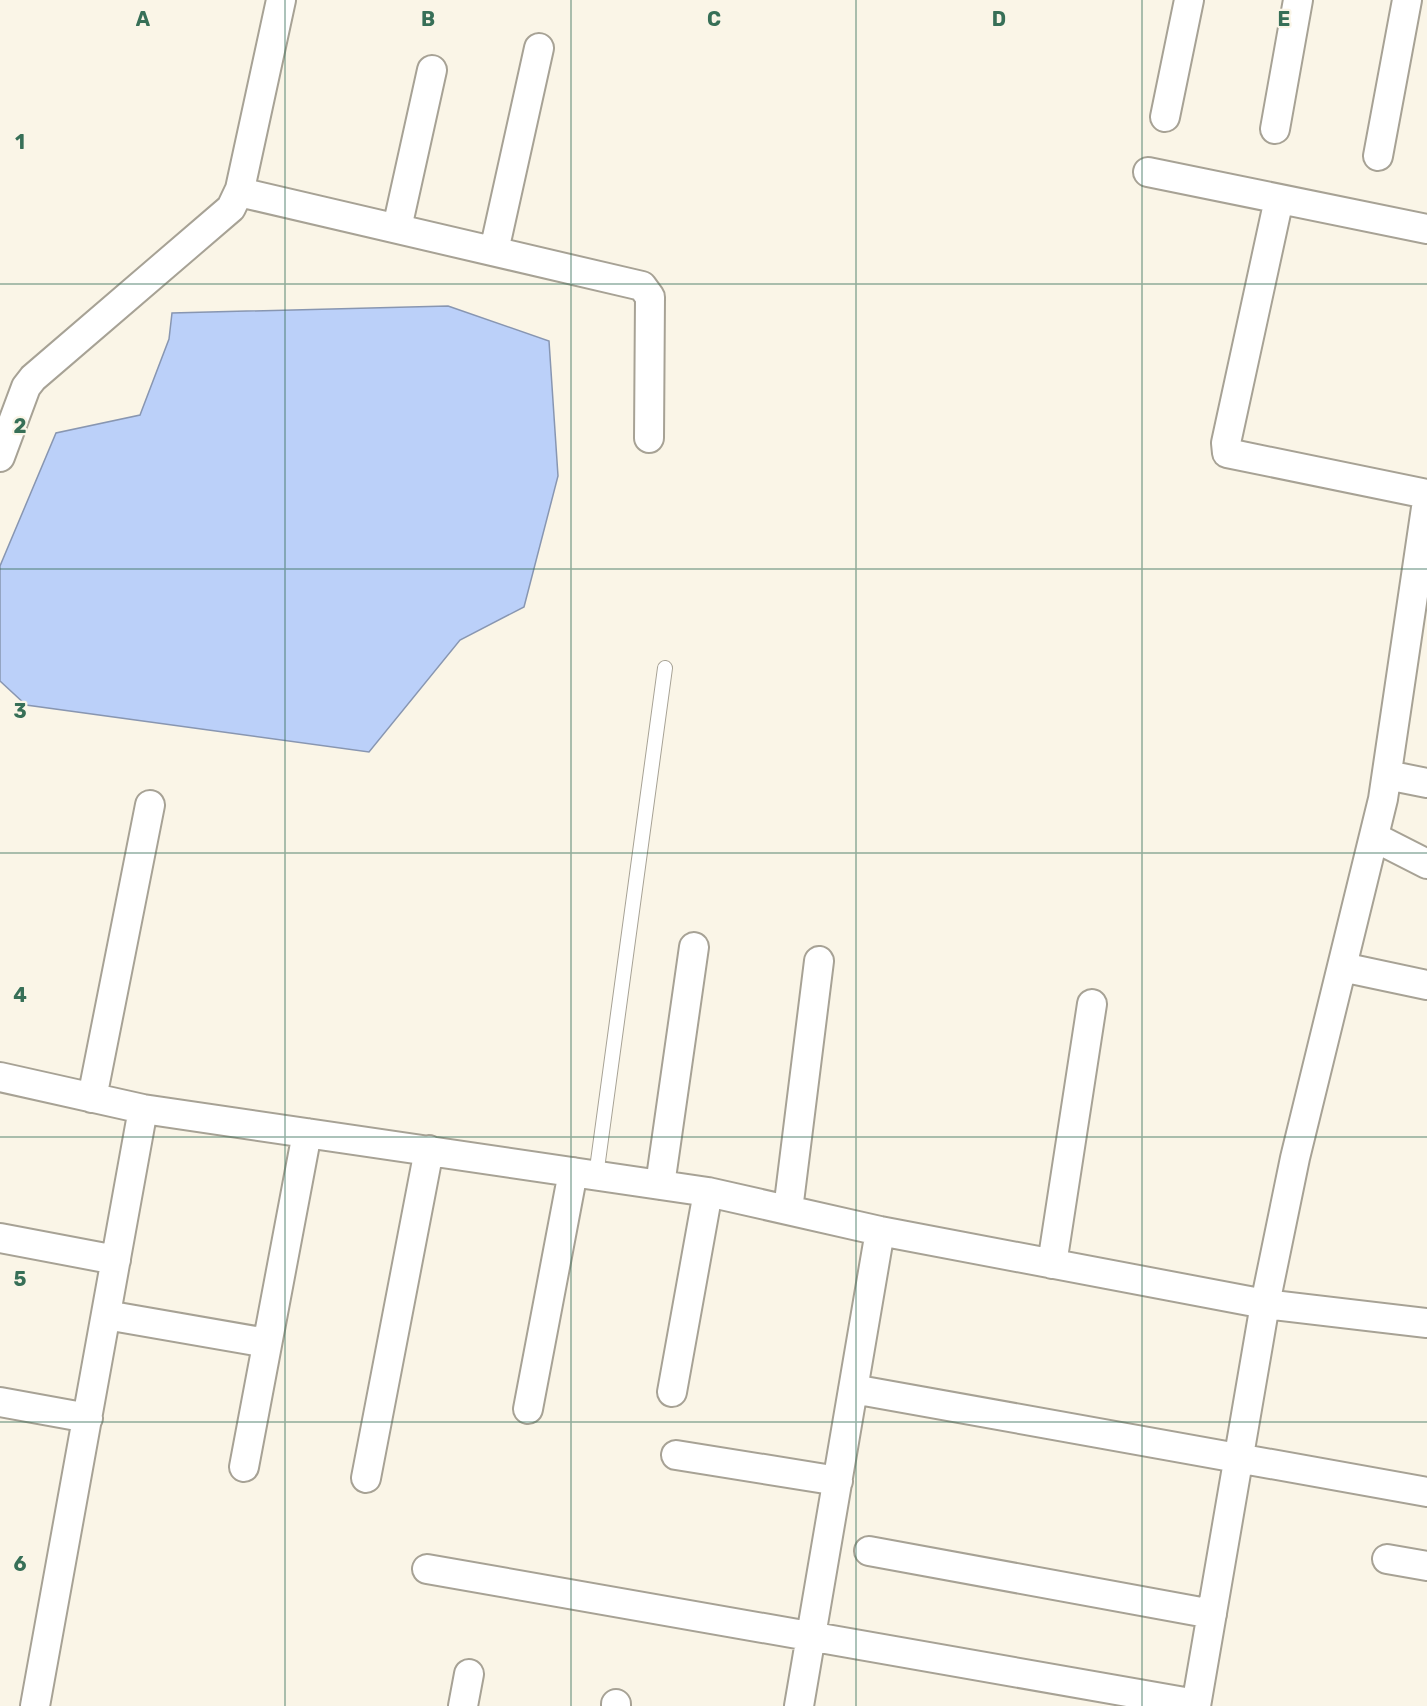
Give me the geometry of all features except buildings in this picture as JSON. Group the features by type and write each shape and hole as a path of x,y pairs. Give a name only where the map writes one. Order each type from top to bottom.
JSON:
{"street":[{"path":"0,457 26,387 33,378 221,219 231,208 239,192 281,0"},
{"path":"1165,117 1190,0"},
{"path":"1275,129 1298,0"},
{"path":"1378,156 1407,0"},
{"path":"494,251 539,48"},
{"path":"397,228 432,70"},
{"path":"1148,172 1427,229"},
{"path":"239,192 642,286 650,297 649,438"},
{"path":"1279,199 1226,443 1227,453 1427,494"},
{"path":"427,1569 1196,1705 1265,1304 1295,1158 1374,837 1387,775 1427,501"},
{"path":"1387,775 1427,783"},
{"path":"92,1098 150,806"},
{"path":"1374,837 1427,864"},
{"path":"660,1185 694,947"},
{"path":"788,1210 819,961"},
{"path":"1342,968 1427,986"},
{"path":"1052,1264 1092,1004"},
{"path":"0,1077 143,1109 708,1192 880,1231 1265,1304 1427,1323"},
{"path":"35,1706 143,1109"},
{"path":"244,1467 307,1133"},
{"path":"366,1478 429,1150"},
{"path":"528,1409 584,1174"},
{"path":"672,1392 708,1192"},
{"path":"799,1706 880,1231"},
{"path":"0,1238 116,1260"},
{"path":"106,1315 267,1343"},
{"path":"853,1389 1427,1492"},
{"path":"0,1402 88,1418"},
{"path":"676,1455 838,1482"},
{"path":"869,1551 1212,1614"},
{"path":"1387,1558 1427,1566"},
{"path":"463,1706 469,1674"}],"lane":[{"path":"584,1174 664,668"}],"water":[{"path":"448,306 549,341 558,476 524,607 460,640 369,752 26,705 0,681 0,566 56,433 140,415 169,339 172,313"}]}
